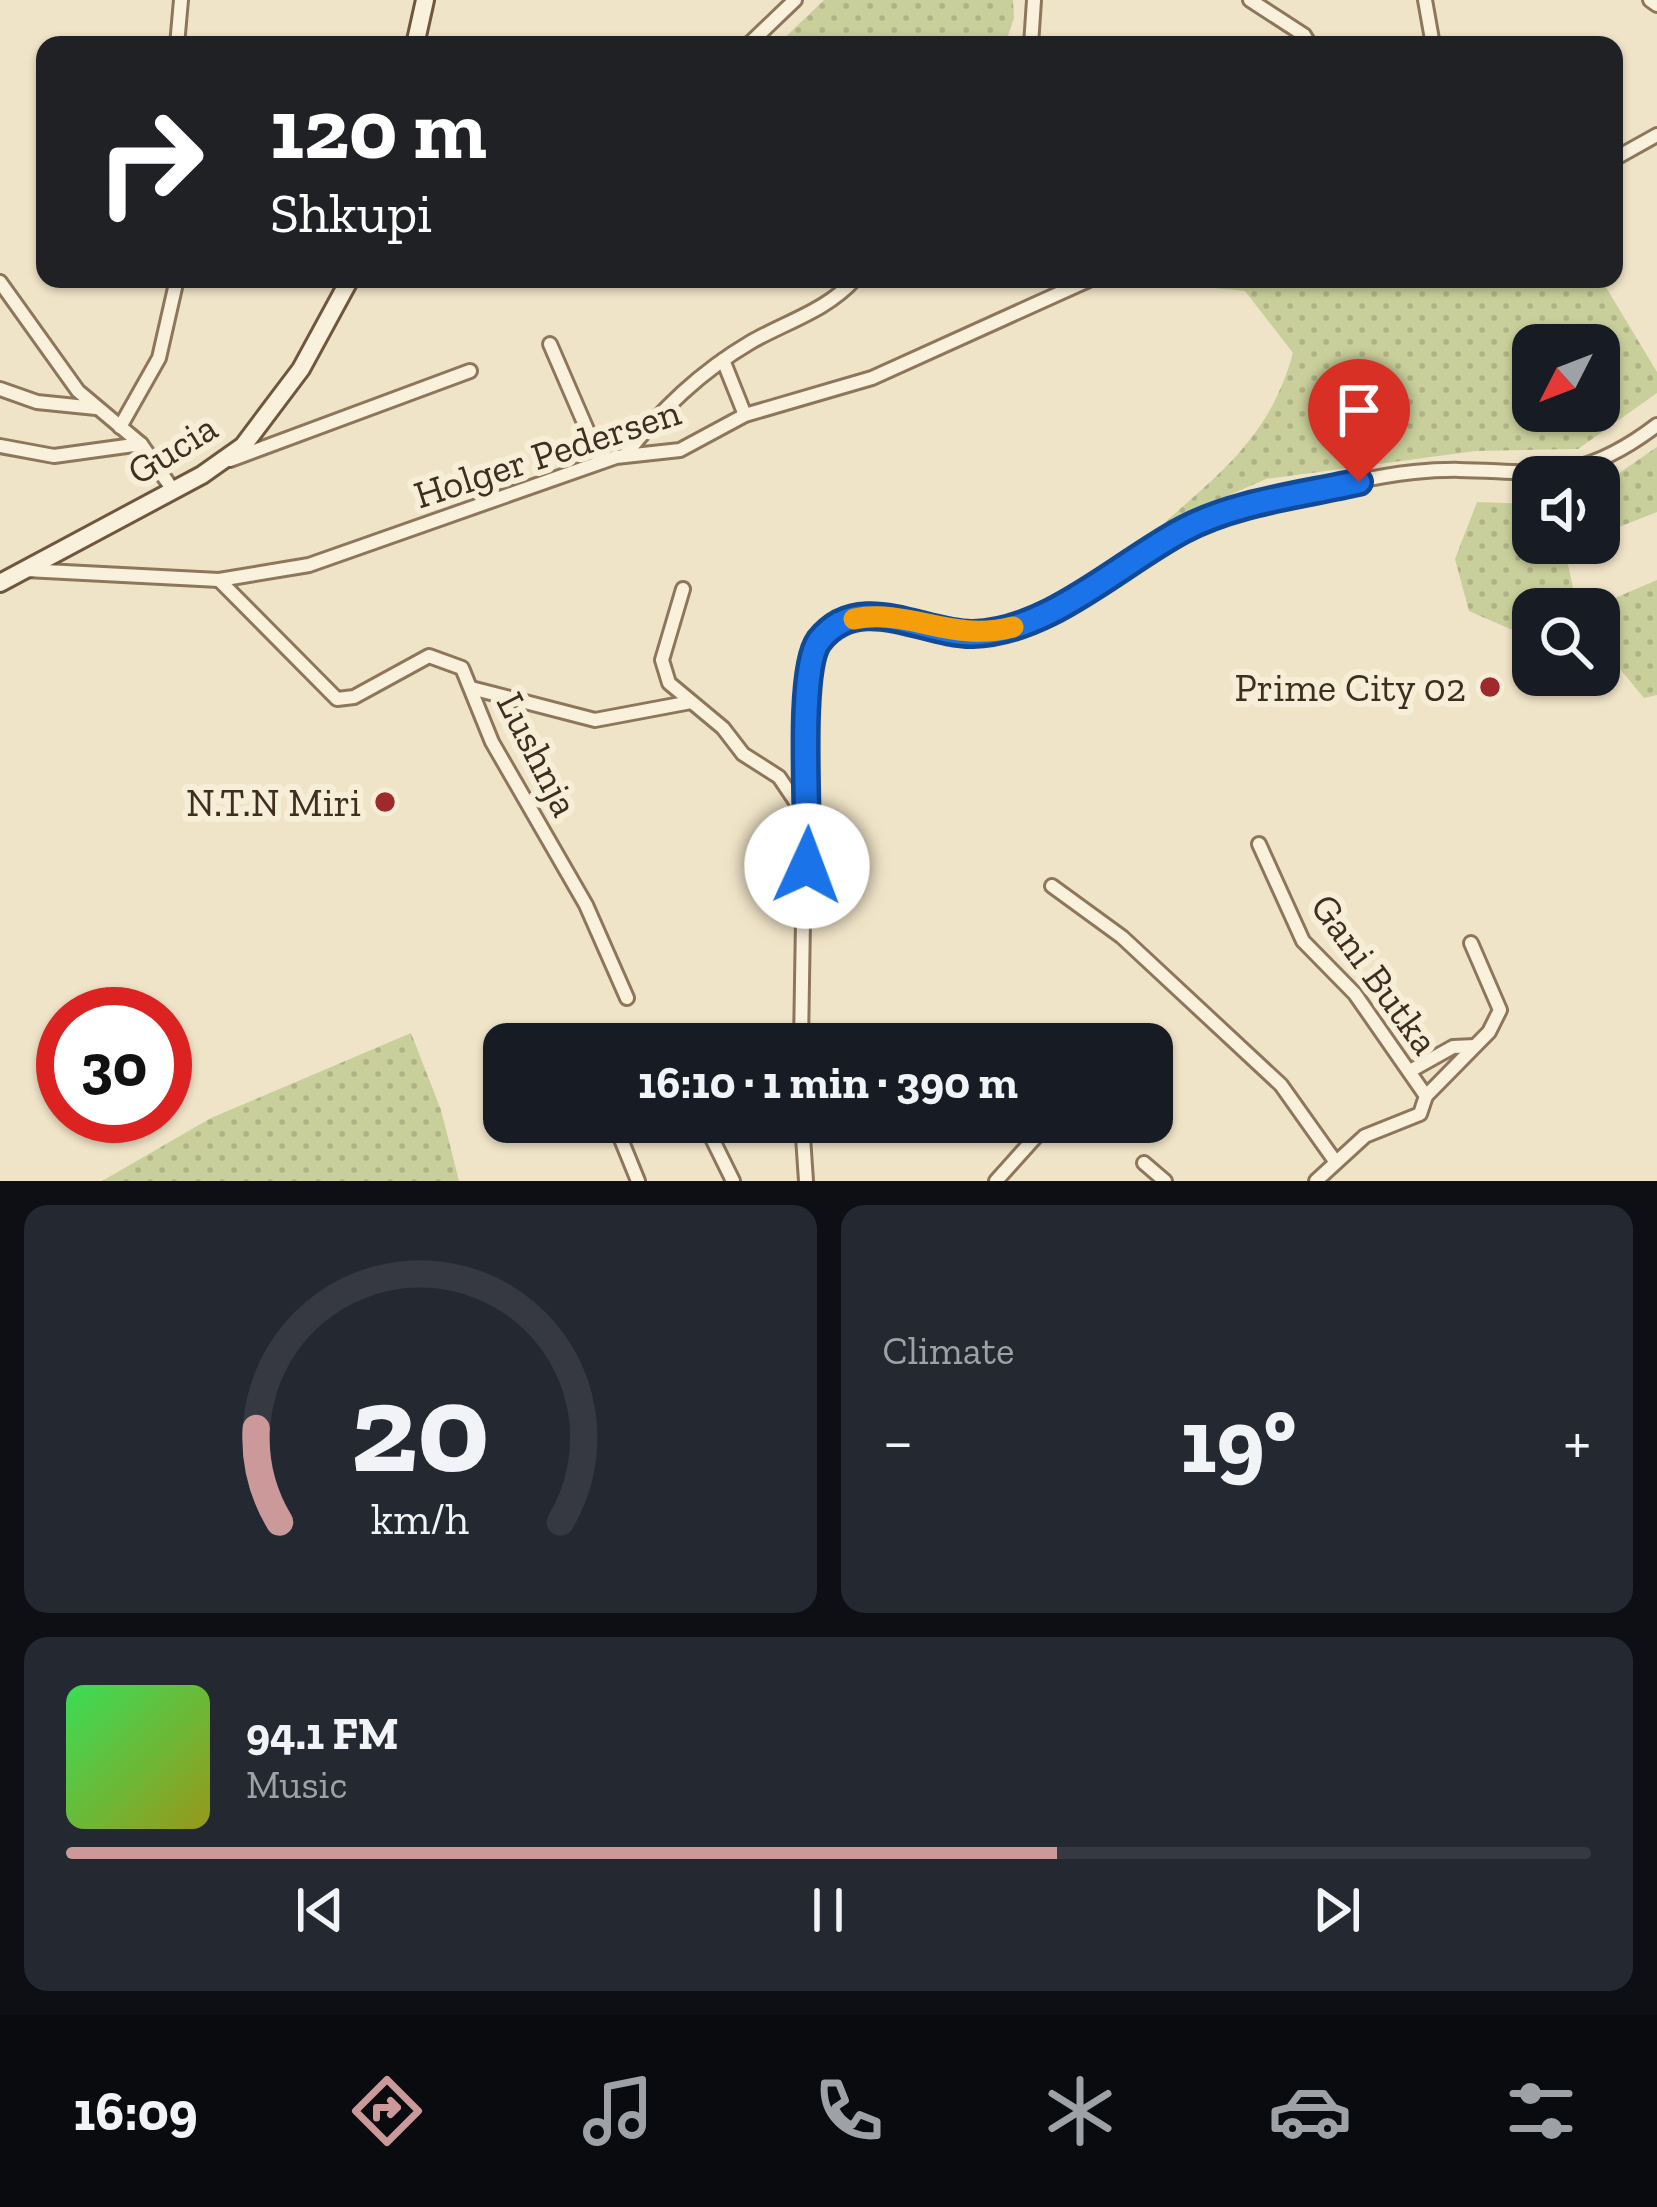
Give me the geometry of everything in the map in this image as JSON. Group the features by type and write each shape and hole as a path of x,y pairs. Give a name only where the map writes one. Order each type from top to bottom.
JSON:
{"street":[{"path":"178,36 181,0"},
{"path":"417,36 425,0"},
{"path":"757,36 795,0"},
{"path":"1032,36 1034,0"},
{"path":"1250,0 1305,36"},
{"path":"1425,0 1431,36"},
{"path":"1623,154 1657,135"},
{"path":"0,282 67,378 141,444 173,490"},
{"path":"120,427 159,358 175,288"},
{"name":"Gucia","path":"25,570 223,463 258,428 301,369 345,288"},
{"path":"626,455 672,400 722,360 819,310 845,288"},
{"name":"Holger Pedersen","path":"25,570 218,580 309,565 601,462 680,450 745,415 872,378 1071,288"},
{"path":"550,344 601,462"},
{"path":"722,360 745,415"},
{"path":"223,463 470,371"},
{"path":"0,389 37,401 96,408"},
{"path":"802,1023 809,821 807,674 818,643 842,623 879,616 954,634 992,632 1038,616 1212,518 1418,472 1552,476 1606,456 1657,425"},
{"path":"0,446 54,456 141,444"},
{"path":"0,583 25,570"},
{"name":"Lushnja","path":"218,580 330,695 354,697 429,656 453,662 471,688 492,742 586,905 627,998"},
{"path":"683,589 662,660 669,683 723,728 742,754 778,777 809,821"},
{"path":"471,688 595,720 692,703"},
{"name":"Gani Butka","path":"1259,844 1303,941 1355,994 1426,1096 1420,1114 1365,1136 1316,1181"},
{"path":"1052,886 1122,937 1281,1085 1336,1160"},
{"path":"1426,1096 1490,1032 1501,1010 1471,943"},
{"path":"1410,1071 1453,1047 1476,1046"},
{"path":"623,1143 638,1181"},
{"path":"714,1143 733,1181"},
{"path":"803,1143 806,1181"},
{"path":"996,1181 1030,1143"},
{"path":"1144,1163 1165,1181"}],"green space":[{"path":"824,0 1013,0 1008,36 786,36"},
{"path":"1215,288 1606,288 1657,372 1657,393 1620,419 1620,324 1512,324 1512,432 1602,432 1578,449 1476,451 1266,479 1163,524 1243,449 1272,407 1293,353 1245,291"},
{"path":"1657,447 1657,512 1620,527 1620,473"},
{"path":"1477,502 1512,503 1512,564 1568,564 1573,588 1512,588 1512,630 1469,611 1455,559"},
{"path":"1657,580 1657,695 1644,698 1620,669 1620,596"},
{"path":"411,1033 441,1110 459,1181 102,1181 168,1143 192,1143 192,1129"}],"slow traffic":[{"path":"854,619 879,616 954,634 1013,627"}],"place":[{"name":"Prime City 02","path":"1490,687"},
{"name":"N.T.N Miri","path":"385,802"}],"route":[{"path":"807,866 807,674 818,643 829,632 860,617 879,616 954,634 1014,627 1185,528 1241,509 1359,482"}]}
